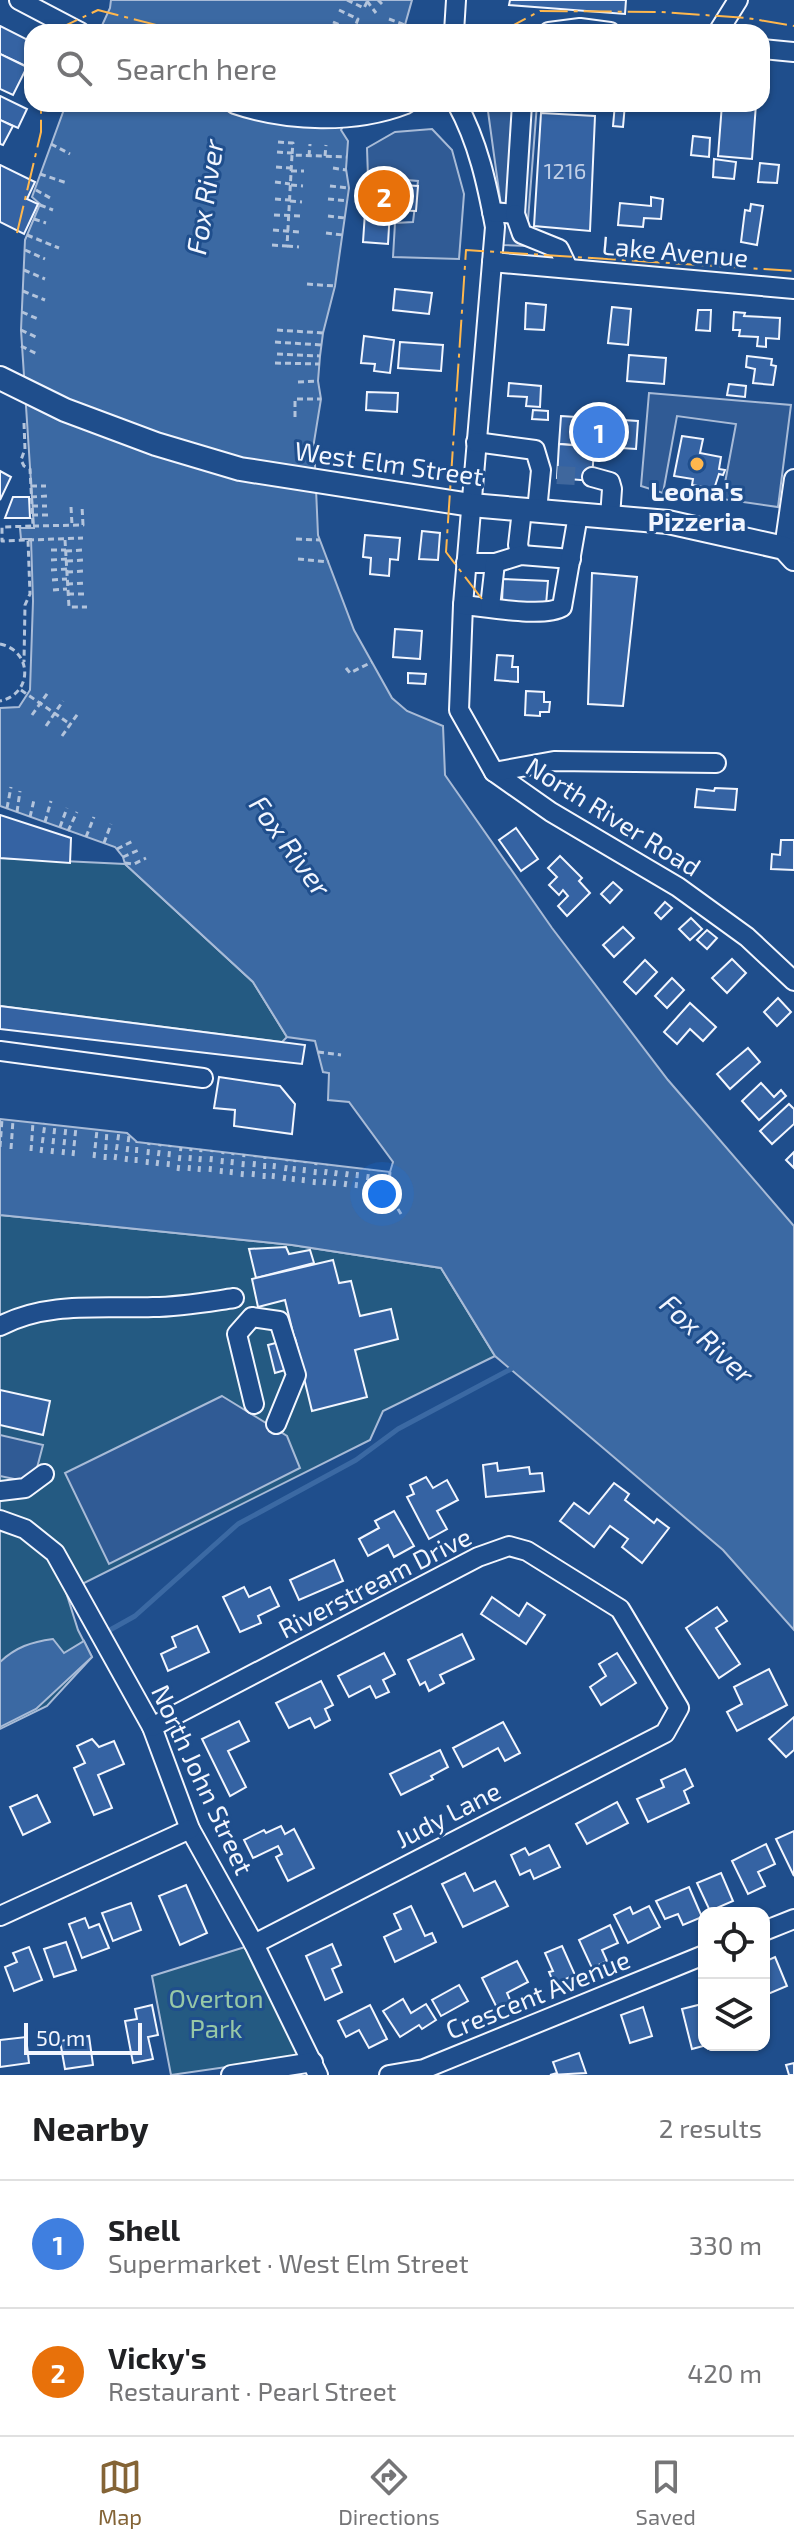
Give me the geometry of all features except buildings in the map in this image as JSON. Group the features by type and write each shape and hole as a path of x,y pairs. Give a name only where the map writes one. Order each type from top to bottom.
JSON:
{"main road":[{"name":"West Elm Street","path":"0,378 65,410 170,448 240,469 471,505 668,522 791,550"}],"street":[{"path":"19,0 65,24"},
{"path":"454,24 456,0"},
{"path":"723,24 738,0"},
{"path":"770,50 794,52"},
{"path":"262,112 310,117 375,112"},
{"name":"North River Road","path":"461,112 486,179 495,227 466,563 459,710 494,772 551,812 678,887 747,937 794,981"},
{"name":"North River Road","path":"473,140 474,112"},
{"path":"521,112 515,214 522,234 559,249 560,267"},
{"path":"492,212 515,214"},
{"name":"Lake Avenue","path":"492,262 794,289"},
{"path":"476,442 535,450 548,475 530,510 518,545 521,555"},
{"path":"592,477 610,482 610,517"},
{"path":"791,550 794,479"},
{"path":"463,605 538,611 562,607 578,515"},
{"path":"466,563 495,563 521,555 571,559"},
{"path":"490,607 495,563"},
{"path":"494,772 554,761 716,763"},
{"path":"0,1051 203,1078"},
{"path":"0,1326 17,1317 60,1307 155,1307 234,1298"},
{"path":"254,1404 237,1334 252,1317 279,1321 296,1375 276,1424"},
{"path":"0,1491 25,1488 44,1474"},
{"name":"North John Street","path":"0,1520 25,1529 55,1553 152,1727 190,1829 254,1944 315,2069"},
{"name":"Riverstream Drive","path":"152,1727 478,1557 509,1546 527,1551 620,1609 679,1708 665,1733"},
{"name":"Judy Lane","path":"254,1944 665,1733"},
{"path":"0,1916 190,1829"},
{"path":"770,1929 794,1919"},
{"name":"Crescent Avenue","path":"389,2075 424,2069 698,1957"},
{"path":"231,2075 315,2069"}],"path":[{"path":"347,0 364,8 368,1 376,13"},
{"path":"339,10 358,19 356,24"},
{"path":"389,19 402,24"},
{"path":"333,22 337,24"},
{"path":"278,142 293,143 287,246"},
{"path":"51,144 70,154"},
{"path":"309,156 310,144"},
{"path":"325,156 326,145"},
{"path":"277,152 347,157"},
{"path":"276,167 304,171"},
{"path":"333,168 346,170"},
{"path":"40,174 67,183"},
{"path":"275,182 303,186"},
{"path":"330,186 349,188"},
{"path":"36,190 52,199"},
{"path":"275,199 302,202"},
{"path":"328,199 348,201"},
{"path":"40,205 53,210"},
{"path":"274,215 301,216"},
{"path":"328,216 345,218"},
{"path":"34,219 46,223"},
{"path":"273,230 300,232"},
{"path":"326,233 343,235"},
{"path":"27,235 59,248"},
{"path":"272,245 299,247"},
{"path":"25,250 45,259"},
{"path":"24,270 45,279"},
{"path":"307,284 335,286"},
{"path":"23,291 45,300"},
{"path":"22,312 38,319"},
{"path":"21,330 36,337"},
{"path":"277,330 323,333"},
{"path":"275,342 322,345"},
{"path":"21,346 37,354"},
{"path":"277,354 320,356"},
{"path":"275,363 320,364"},
{"path":"298,382 318,381"},
{"path":"295,417 295,399 321,399"},
{"path":"24,423 25,449 21,460 30,469 33,526"},
{"path":"31,486 46,486"},
{"path":"31,497 47,496"},
{"path":"32,506 47,506"},
{"path":"82,506 83,525 2,527 2,541 83,538"},
{"path":"71,507 72,525"},
{"path":"32,515 48,515"},
{"path":"296,539 320,540"},
{"path":"0,701 14,696 21,689 26,672 25,605 30,594 28,540"},
{"path":"65,540 69,607 87,607"},
{"path":"51,550 84,550"},
{"path":"298,559 329,562"},
{"path":"51,560 85,560"},
{"path":"51,570 85,571"},
{"path":"52,580 87,594"},
{"path":"53,590 86,583"},
{"path":"0,644 13,648 24,662"},
{"path":"346,668 350,673 372,662"},
{"path":"21,689 70,724"},
{"path":"32,715 49,691"},
{"path":"46,726 63,701"},
{"path":"62,736 79,712"},
{"path":"7,808 11,787"},
{"path":"17,812 20,791"},
{"path":"30,817 34,800"},
{"path":"45,822 51,801"},
{"path":"60,827 67,808"},
{"path":"68,831 77,812"},
{"path":"86,837 94,817"},
{"path":"104,843 111,824"},
{"path":"117,849 133,841"},
{"path":"123,857 141,849"},
{"path":"125,863 134,864 146,858"},
{"path":"318,1052 341,1055"},
{"path":"0,1147 2,1119"},
{"path":"11,1149 13,1120"},
{"path":"31,1151 33,1122"},
{"path":"41,1153 45,1123"},
{"path":"52,1154 55,1125"},
{"path":"63,1155 66,1126"},
{"path":"73,1156 76,1127"},
{"path":"94,1158 97,1130"},
{"path":"105,1160 107,1130"},
{"path":"115,1160 119,1132"},
{"path":"126,1162 129,1135"},
{"path":"136,1163 137,1142"},
{"path":"147,1165 149,1143"},
{"path":"157,1166 160,1144"},
{"path":"168,1167 170,1145"},
{"path":"178,1171 181,1147"},
{"path":"189,1171 191,1148"},
{"path":"199,1172 201,1149"},
{"path":"210,1172 212,1150"},
{"path":"221,1174 223,1152"},
{"path":"231,1175 233,1153"},
{"path":"242,1177 244,1154"},
{"path":"253,1177 255,1156"},
{"path":"264,1179 265,1157"},
{"path":"273,1179 275,1158"},
{"path":"284,1181 287,1160"},
{"path":"293,1182 295,1160"},
{"path":"303,1183 305,1162"},
{"path":"314,1185 316,1163"},
{"path":"324,1185 327,1164"},
{"path":"334,1186 337,1166"},
{"path":"345,1187 348,1167"},
{"path":"356,1188 358,1168"},
{"path":"366,1190 369,1169"},
{"path":"376,1191 378,1171"},
{"path":"390,1172 388,1193 401,1214"}],"green space":[{"path":"0,858 125,864 253,982 287,1037 282,1042 0,1006"},
{"path":"0,1215 292,1245 441,1268 495,1356 383,1411 370,1440 66,1592 78,1630 92,1657 47,1706 0,1729"},
{"name":"Overton Park","path":"245,1947 303,2056 171,2075 152,1976"}],"shaded area":[{"path":"488,112 536,112 526,246 503,245 502,213"},
{"path":"432,129 452,150 464,194 459,259 393,257 395,223 413,222 418,181 368,177 367,148 395,132"},
{"path":"649,393 791,405 778,507 722,499 736,424 677,416 663,493 641,486"},
{"path":"222,1396 287,1436 300,1468 109,1564 65,1473"},
{"path":"0,1435 43,1445 33,1483 0,1476"}],"water":[{"path":"111,0 412,0 405,24 103,24"},
{"name":"Fox River","path":"63,112 351,112 341,130 348,141 346,169 349,188 335,286 323,333 318,381 321,399 314,442 318,535 354,630 392,698 407,711 443,726 445,775 552,928 668,1080 794,1226 794,1630 723,1550 495,1356 441,1268 292,1245 0,1215 0,1119 127,1133 137,1142 390,1172 393,1162 349,1102 328,1100 329,1073 323,1072 315,1041 287,1037 253,982 125,864 115,847 0,806 0,708 19,707 30,690 33,601 31,539 21,539 20,528 34,528 21,330 25,240 40,204 32,197"},
{"path":"53,1639 64,1653 84,1641 92,1657 36,1709 0,1727 0,1662 24,1646"}],"waterway":[{"path":"110,1630 135,1616 238,1524 356,1460 398,1429 511,1369"}],"tunnel":[{"path":"557,475 592,477"}],"power":[{"path":"69,24 98,10 153,24"},
{"path":"516,24 540,11 661,12 747,18 794,26"},
{"path":"17,233 41,132 41,112"},
{"path":"482,599 446,552 466,250 794,271"}],"place":[{"name":"Vicky's","path":"384,196"},
{"name":"Shell","path":"599,432"},
{"name":"Leona's Pizzeria","path":"697,464"}]}
